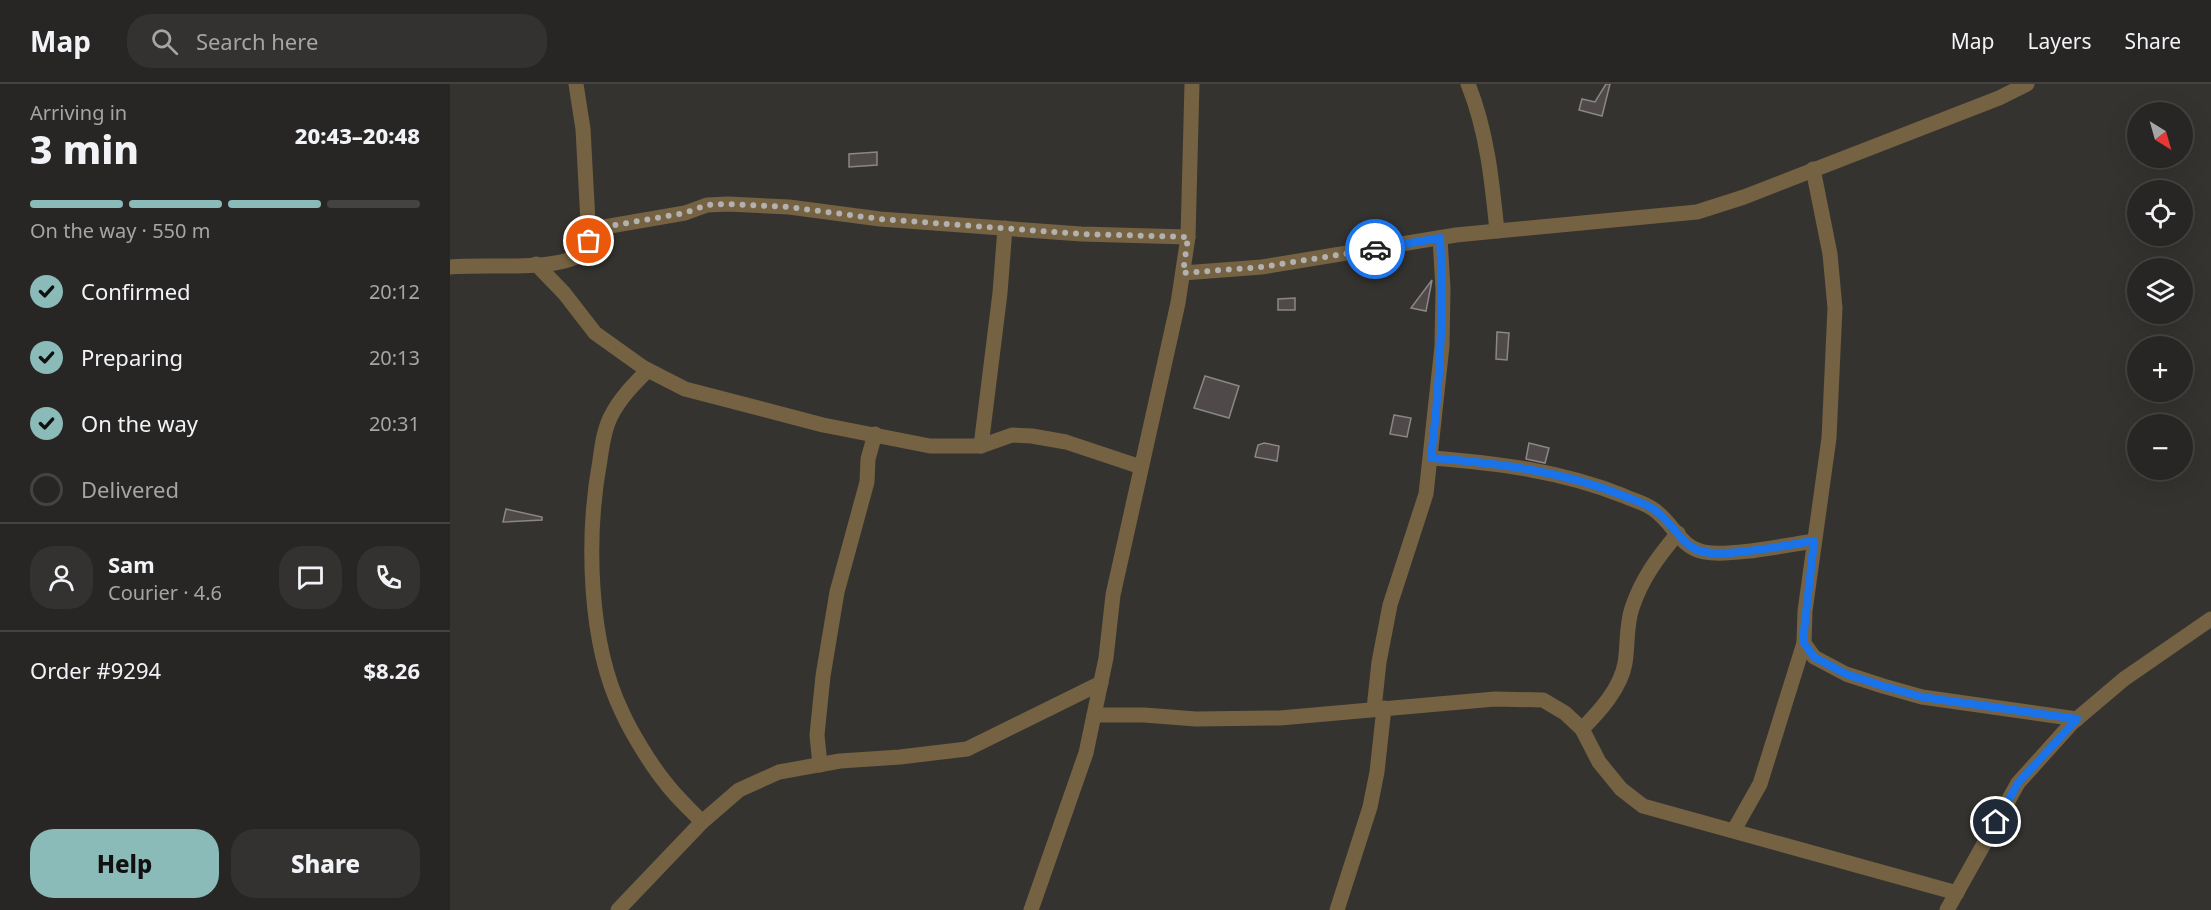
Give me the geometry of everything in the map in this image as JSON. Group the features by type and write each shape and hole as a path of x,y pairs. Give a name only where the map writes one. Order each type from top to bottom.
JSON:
{"street":[{"path":"576,84 583,129 589,241"},
{"path":"1031,910 1086,753 1101,683 1113,596 1183,273 1191,185 1192,84"},
{"path":"1468,84 1478,108 1490,166 1497,231"},
{"path":"1183,273 1262,267 1497,231 1697,212 1744,197 1999,98 2027,84"},
{"path":"1734,830 1760,784 1804,643 1805,612 1829,438 1835,309 1830,254 1813,169"},
{"path":"450,267 551,264 573,258 596,232 604,227 685,213 707,205 728,204 789,207 880,219 1081,234 1188,237"},
{"path":"981,447 999,305 1005,228"},
{"path":"1337,910 1370,807 1377,772 1379,662 1390,605 1426,494 1442,346 1443,289 1440,238"},
{"path":"536,264 564,292 595,333 648,370 685,389 749,407 930,446 981,447 1012,435 1032,436 1066,442 1142,467"},
{"path":"648,370 627,392 610,417 603,441 592,508 592,565 597,628 605,668 622,712 664,782 702,822"},
{"path":"820,765 817,735 823,676 837,592 867,482 868,459 875,434"},
{"path":"1431,458 1496,463 1590,482 1653,508 1678,533 1686,546 1706,552 1741,551 1814,541"},
{"path":"1582,729 1597,714 1615,687 1625,665 1631,610 1643,580 1678,533"},
{"path":"1947,910 2018,783 2077,719 2124,679 2211,619"},
{"path":"1804,643 1814,657 1846,674 1922,697 2077,719"},
{"path":"618,910 702,822 739,790 779,772 820,765 967,749 1101,683"},
{"path":"1094,715 1144,715 1196,719 1280,718 1495,699 1543,700 1565,713 1582,729 1599,762 1620,789 1643,806 1957,893"}],"building":[{"path":"1606,84 1610,84 1602,116 1579,110 1582,99 1595,102"},
{"path":"877,152 877,165 849,167 849,154"},
{"path":"1432,280 1426,311 1411,308"},
{"path":"1295,298 1295,310 1278,310 1278,299"},
{"path":"1497,332 1509,333 1507,360 1496,359"},
{"path":"1205,376 1239,386 1229,418 1194,408"},
{"path":"1394,415 1411,418 1407,437 1390,434"},
{"path":"1264,443 1279,446 1277,461 1255,457 1258,445"},
{"path":"1529,443 1549,448 1545,463 1526,459"},
{"path":"506,509 542,517 542,520 503,522"}],"way so far":[{"path":"589,241 596,232 604,227 663,218 707,205 728,204 789,207 880,219 1081,234 1188,237 1183,273 1262,267 1375,249"}],"route":[{"path":"1375,249 1440,238 1443,289 1442,346 1431,458 1496,463 1590,482 1653,508 1674,527 1686,546 1706,552 1741,551 1814,541 1804,631 1804,643 1814,657 1846,674 1922,697 2077,719 2018,783 1996,822"}]}
